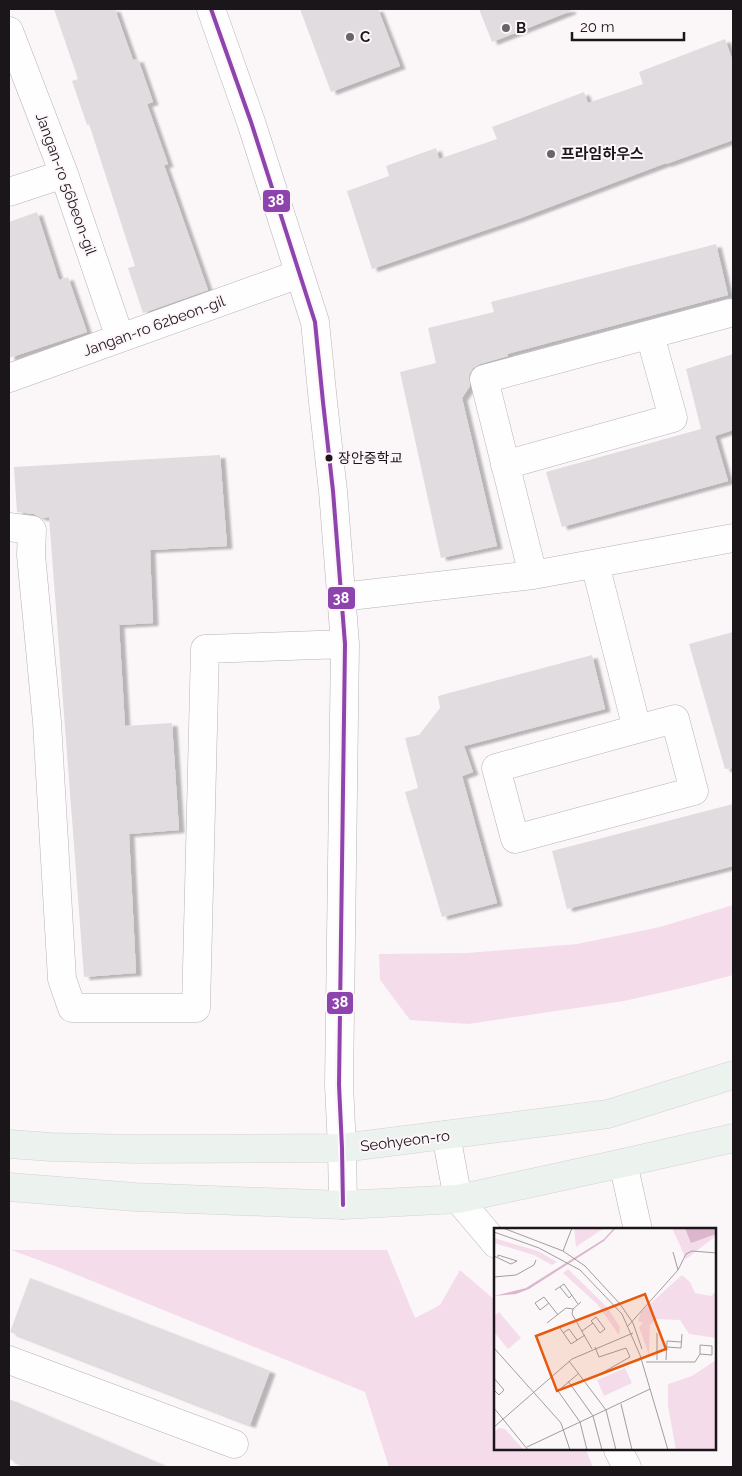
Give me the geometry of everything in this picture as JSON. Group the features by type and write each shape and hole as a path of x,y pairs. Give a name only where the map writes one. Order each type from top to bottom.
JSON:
{"main road":[{"name":"Seohyeon-ro","path":"9,1144 136,1149 342,1148 608,1114 733,1075"},
{"path":"9,1187 134,1197 343,1205 458,1199 733,1138"}],"street":[{"path":"211,9 251,122 315,322 333,491 345,644 339,1085 343,1205"},
{"name":"Jangan-ro 56beon-gil","path":"9,32 64,174 120,338"},
{"path":"9,192 64,174"},
{"name":"Jangan-ro 62beon-gil","path":"9,378 299,274"},
{"path":"533,576 484,379 730,313"},
{"path":"505,465 673,418 650,335"},
{"path":"9,527 32,530 31,555 46,722 62,979 72,1008 196,1008 205,649 345,644"},
{"path":"341,597 533,576 733,538"},
{"path":"595,564 637,729"},
{"path":"675,719 694,790 515,839 496,768 637,729 675,719"},
{"path":"446,1135 458,1199 494,1242"},
{"path":"623,1163 638,1228"},
{"path":"9,1360 234,1444"},
{"path":"619,1451 627,1467"}],"shaded area":[{"path":"733,905 733,975 624,1001 468,1024 410,1020 380,980 379,954 467,953 577,944 660,927"},
{"path":"11,1250 387,1250 415,1318 440,1305 460,1270 494,1299 494,1451 586,1451 593,1467 389,1467 365,1392 60,1268"}],"building":[{"path":"54,9 115,9 133,60 138,59 153,102 147,104 168,164 164,165 208,290 143,313 128,268 135,266 89,124 87,125 72,81 78,79"},
{"name":"C","path":"300,9 378,9 400,66 331,92"},
{"name":"B","path":"479,9 570,9 571,11 492,42"},
{"name":"프라임하우스","path":"725,39 733,62 733,140 666,163 518,219 372,269 347,191 389,176 386,166 436,148 439,159 497,139 492,127 584,92 588,103 643,84 639,72"},
{"path":"37,212 59,280 68,277 87,332 9,358 9,222"},
{"path":"716,244 728,295 507,354 508,356 480,364 473,368 469,375 470,386 462,398 497,546 441,558 400,372 436,363 428,328 494,312 491,302"},
{"path":"733,354 733,430 715,436 728,481 562,527 546,472 701,429 686,369"},
{"path":"220,455 227,546 150,550 153,623 119,625 125,726 172,723 179,830 129,834 136,973 84,977 49,517 42,518 34,514 17,512 14,467"},
{"path":"733,632 733,768 725,769 689,644"},
{"path":"592,655 605,709 464,746 473,772 462,776 497,903 442,917 405,792 418,788 405,738 419,735 440,708 438,696"},
{"path":"733,804 733,866 567,909 552,851"},
{"path":"30,1278 270,1371 250,1425 10,1332"},
{"path":"9,1399 168,1467 27,1467 9,1459"}],"transit line":[{"name":"38","path":"211,9 251,122 315,322 333,491 345,644 339,1085 343,1205"}],"place":[{"name":"B","path":"506,28"},
{"name":"C","path":"350,37"},
{"name":"프라임하우스","path":"551,154"},
{"name":"장안중학교","path":"329,458"}]}
